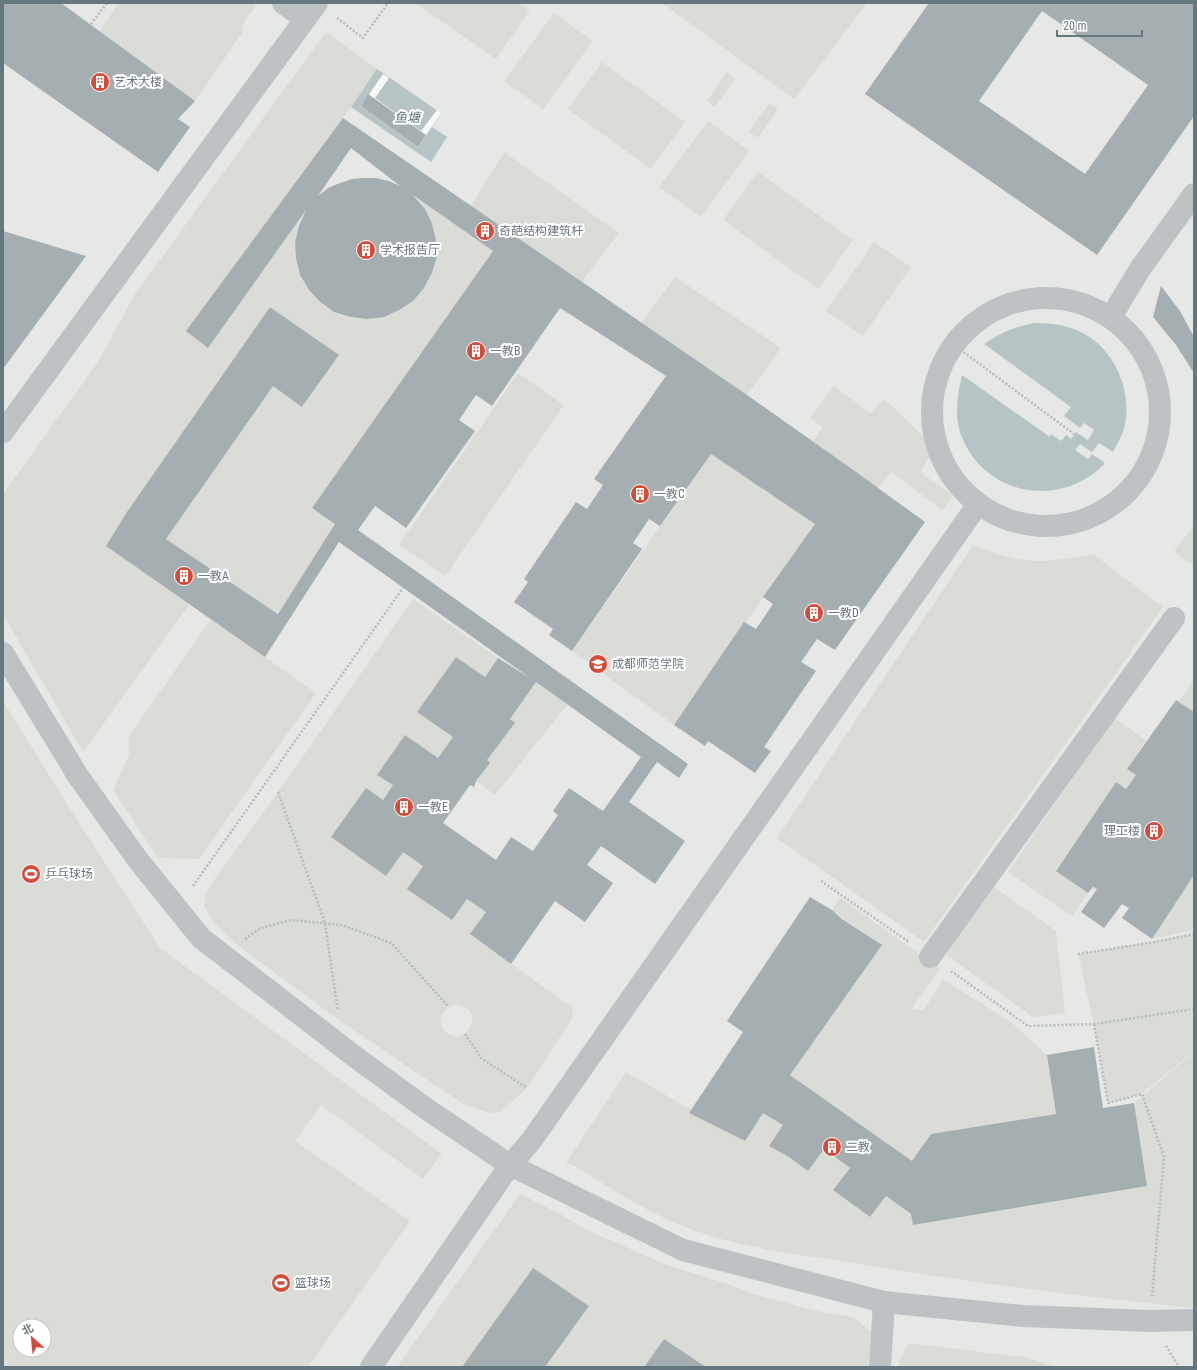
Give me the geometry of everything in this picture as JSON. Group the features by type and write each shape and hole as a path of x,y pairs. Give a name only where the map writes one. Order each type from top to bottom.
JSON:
{"street":[{"path":"3,432 311,11 283,3"},
{"path":"1111,317 1140,269 1194,194"},
{"path":"1036,297 1075,301 1111,317 1138,343 1155,375 1161,411 1155,448 1138,480 1112,506 1078,522 1042,527 1006,520 974,502 949,474 933,438 931,399 942,362 965,330 998,308 1036,297"},
{"path":"371,1367 510,1165 532,1141 978,504"},
{"path":"930,957 1174,618"},
{"path":"3,653 78,776 138,860 201,938 354,1056 428,1110 510,1165 683,1250 884,1302 1023,1316 1150,1321 1194,1320"},
{"path":"880,1367 884,1302"}],"path":[{"path":"91,24 107,3"},
{"path":"337,18 363,38 388,3"},
{"path":"954,346 1074,434"},
{"path":"177,908 403,588"},
{"path":"278,792 325,923 339,1014"},
{"path":"242,940 261,928 291,920 342,925 391,944 449,1007"},
{"path":"1078,954 1155,942 1194,934"},
{"path":"1150,1321 1164,1157 1142,1094 1108,1103 1094,1024 1194,1009"},
{"path":"465,1034 482,1059 527,1088"}],"shaded area":[{"name":"成都师范学院","path":"3,3 1194,3 1194,1367 3,1367"},
{"path":"119,3 252,3 256,6 245,20 242,33 195,101 98,33"},
{"path":"415,3 520,3 530,10 496,59"},
{"path":"662,3 867,3 794,99"},
{"path":"554,13 593,41 543,109 504,81"},
{"path":"326,32 377,69 351,107 187,331 208,348 306,210 296,237 295,246 295,255 300,273 304,282 325,306 350,318 377,317 402,308 422,290 434,267 436,239 425,209 413,195 493,251 313,508 335,524 278,614 166,539 273,386 303,407 339,355 270,307 107,546 189,605 83,752 3,614 3,494 98,362 135,294"},
{"path":"602,62 685,122 651,169 568,109"},
{"path":"727,72 735,79 715,107 707,101"},
{"path":"769,103 778,109 758,138 749,132"},
{"path":"708,121 749,151 701,217 659,187"},
{"path":"504,152 619,233 582,282 471,206"},
{"path":"758,172 853,240 818,289 723,220"},
{"path":"874,242 911,267 863,336 826,311"},
{"path":"675,277 781,348 747,395 641,323"},
{"path":"518,373 564,405 445,576 399,545"},
{"path":"834,386 870,413 884,399 936,448 920,472 953,496 942,510 891,472 878,488 812,442 823,427 810,418"},
{"path":"711,454 815,524 674,725 572,651"},
{"path":"1194,525 1194,566 1174,552"},
{"path":"973,545 1007,557 1037,561 1056,560 1093,554 1163,607 924,942 777,838"},
{"path":"413,599 498,658 485,677 456,657 417,712 453,737 438,758 378,775 393,785 383,800 366,789 331,837 386,876 403,852 423,866 407,889 452,920 467,899 486,912 470,935 572,1007 573,1017 527,1088 500,1112 490,1113 465,1105 340,1021 236,944 211,919 204,905 205,896 214,880 278,792","holes":["454,1005 465,1007 470,1012 472,1019 470,1026 466,1032 460,1036 453,1036 442,1027 442,1016 447,1009"]},
{"path":"211,619 316,693 199,859 158,858 113,790 129,755 129,736"},
{"path":"1194,681 1194,712 1179,701"},
{"path":"536,682 567,705 495,795 476,781 490,763 487,760 510,719"},
{"path":"3,701 74,815 160,948 442,1154 423,1179 321,1105 295,1141 410,1221 308,1367 3,1367"},
{"path":"1114,718 1146,740 1127,769 1136,775 1126,789 1116,782 1056,870 1088,893 1072,916 1008,872"},
{"path":"1194,875 1194,930 1152,939"},
{"path":"994,887 1056,931 1065,1013 1033,1017 945,954"},
{"path":"840,898 940,968 912,1008 924,1010 943,979 1012,1023 1047,1055 1056,1114 931,1134 912,1161 790,1075 881,945 832,910"},
{"path":"1194,934 1194,1009 1167,1013 1194,1010 1194,1051 1142,1094 1108,1103 1094,1024 1078,954"},
{"path":"1194,1052 1193,1308 980,1282 895,1270 745,1245 703,1234 669,1220 627,1198 573,1165 566,1163 626,1072 745,1141 763,1113 783,1125 769,1146 789,1157 824,1149 850,1168 833,1190 870,1217 886,1196 911,1214 913,1225 1146,1186 1134,1103"},
{"path":"520,1194 560,1214 587,1230 667,1265 728,1284 752,1294 817,1311 853,1317 874,1334 871,1367 706,1367 664,1339 644,1367 545,1367 589,1306 533,1268 462,1367 397,1367"},
{"path":"909,1343 1025,1357 1056,1367 899,1367 900,1359"}],"water":[{"name":"鱼塘","path":"377,69 441,113 432,127 447,137 431,162 351,107"},
{"path":"1035,323 1053,324 1071,328 1096,342 1114,363 1120,376 1126,404 1126,418 1124,427 1113,452 1099,443 1092,452 1080,444 1075,450 1088,459 1092,454 1105,463 1087,478 1066,487 1045,491 1024,489 1003,482 985,470 970,453 960,432 957,418 958,396 962,375 1050,437 1051,434 1061,441 1066,435 1071,439 1076,432 1088,440 1094,430 1084,423 1080,428 1064,416 1071,407 984,344 1008,330"}],"pier":[{"path":"383,74 389,78 375,98 421,131 437,110 441,113 418,147 361,106"}],"building":[{"name":"艺术大楼","path":"3,3 61,3 195,101 178,119 190,127 158,172 3,63"},
{"path":"929,3 1194,3 1194,116 1097,255 865,94","holes":["1042,11 1148,85 1085,174 979,101"]},
{"path":"368,94 426,135 418,147 361,106"},
{"path":"343,118 747,395 925,522 835,650 817,639 801,662 816,671 764,747 771,751 755,773 708,741 705,746 674,725 744,622 756,629 773,604 763,597 815,524 711,454 660,526 649,519 633,543 642,549 572,651 549,635 553,629 514,602 528,582 524,579 576,502 587,509 603,485 594,479 666,376 560,308 492,406 476,395 459,420 475,431 406,528 375,506 358,530 688,764 679,778 657,762 629,802 685,841 655,884 601,846 587,865 613,883 585,922 555,901 511,964 470,934 486,912 467,899 452,920 407,889 423,866 403,852 386,876 331,837 366,788 383,800 393,785 377,775 405,735 438,758 453,737 417,712 456,657 485,677 498,658 530,678 339,542 265,657 106,546 127,512 270,307 339,355 302,407 273,386 166,539 278,614 335,524 312,508 493,251 413,195 425,209 432,223 436,240 437,257 432,273 424,288 413,301 399,310 384,317 367,319 350,317 334,312 320,302 309,290 300,275 296,259 295,242 299,226 306,210 208,348 186,331","holes":["351,148 400,186 389,181 376,178 352,179 328,188 318,196","536,682 641,757 603,811 569,788 553,811 558,815 533,851 511,837 496,860 443,823 470,785 474,787 476,781 490,763 487,760 515,723 510,719"]},
{"path":"3,231 86,256 3,369"},
{"path":"1161,286 1180,311 1194,337 1194,373 1176,345 1153,317"},
{"path":"1176,700 1194,712 1194,875 1152,939 1122,918 1129,908 1122,904 1104,928 1081,912 1097,889 1093,887 1088,893 1056,871 1116,782 1126,789 1136,775 1127,769"},
{"path":"810,897 832,910 842,919 882,945 790,1075 912,1161 931,1134 1056,1114 1047,1055 1094,1047 1103,1108 1134,1103 1147,1186 913,1225 911,1214 886,1196 870,1217 833,1190 850,1168 824,1149 808,1171 789,1157 769,1146 783,1125 763,1113 745,1141 689,1113 743,1032 727,1021"},
{"path":"533,1268 589,1306 545,1367 462,1367"},
{"path":"664,1339 706,1367 644,1367"}],"place":[{"name":"艺术大楼","path":"100,82"},
{"name":"奇葩结构建筑杆","path":"485,231"},
{"name":"学术报告厅","path":"366,250"},
{"name":"一教B","path":"476,351"},
{"name":"一教C","path":"640,494"},
{"name":"一教A","path":"184,576"},
{"name":"一教D","path":"814,613"},
{"name":"成都师范学院","path":"598,664"},
{"name":"一教E","path":"404,807"},
{"name":"理工楼","path":"1154,831"},
{"name":"乒乓球场","path":"31,874"},
{"name":"二教","path":"832,1147"},
{"name":"篮球场","path":"281,1283"}]}
